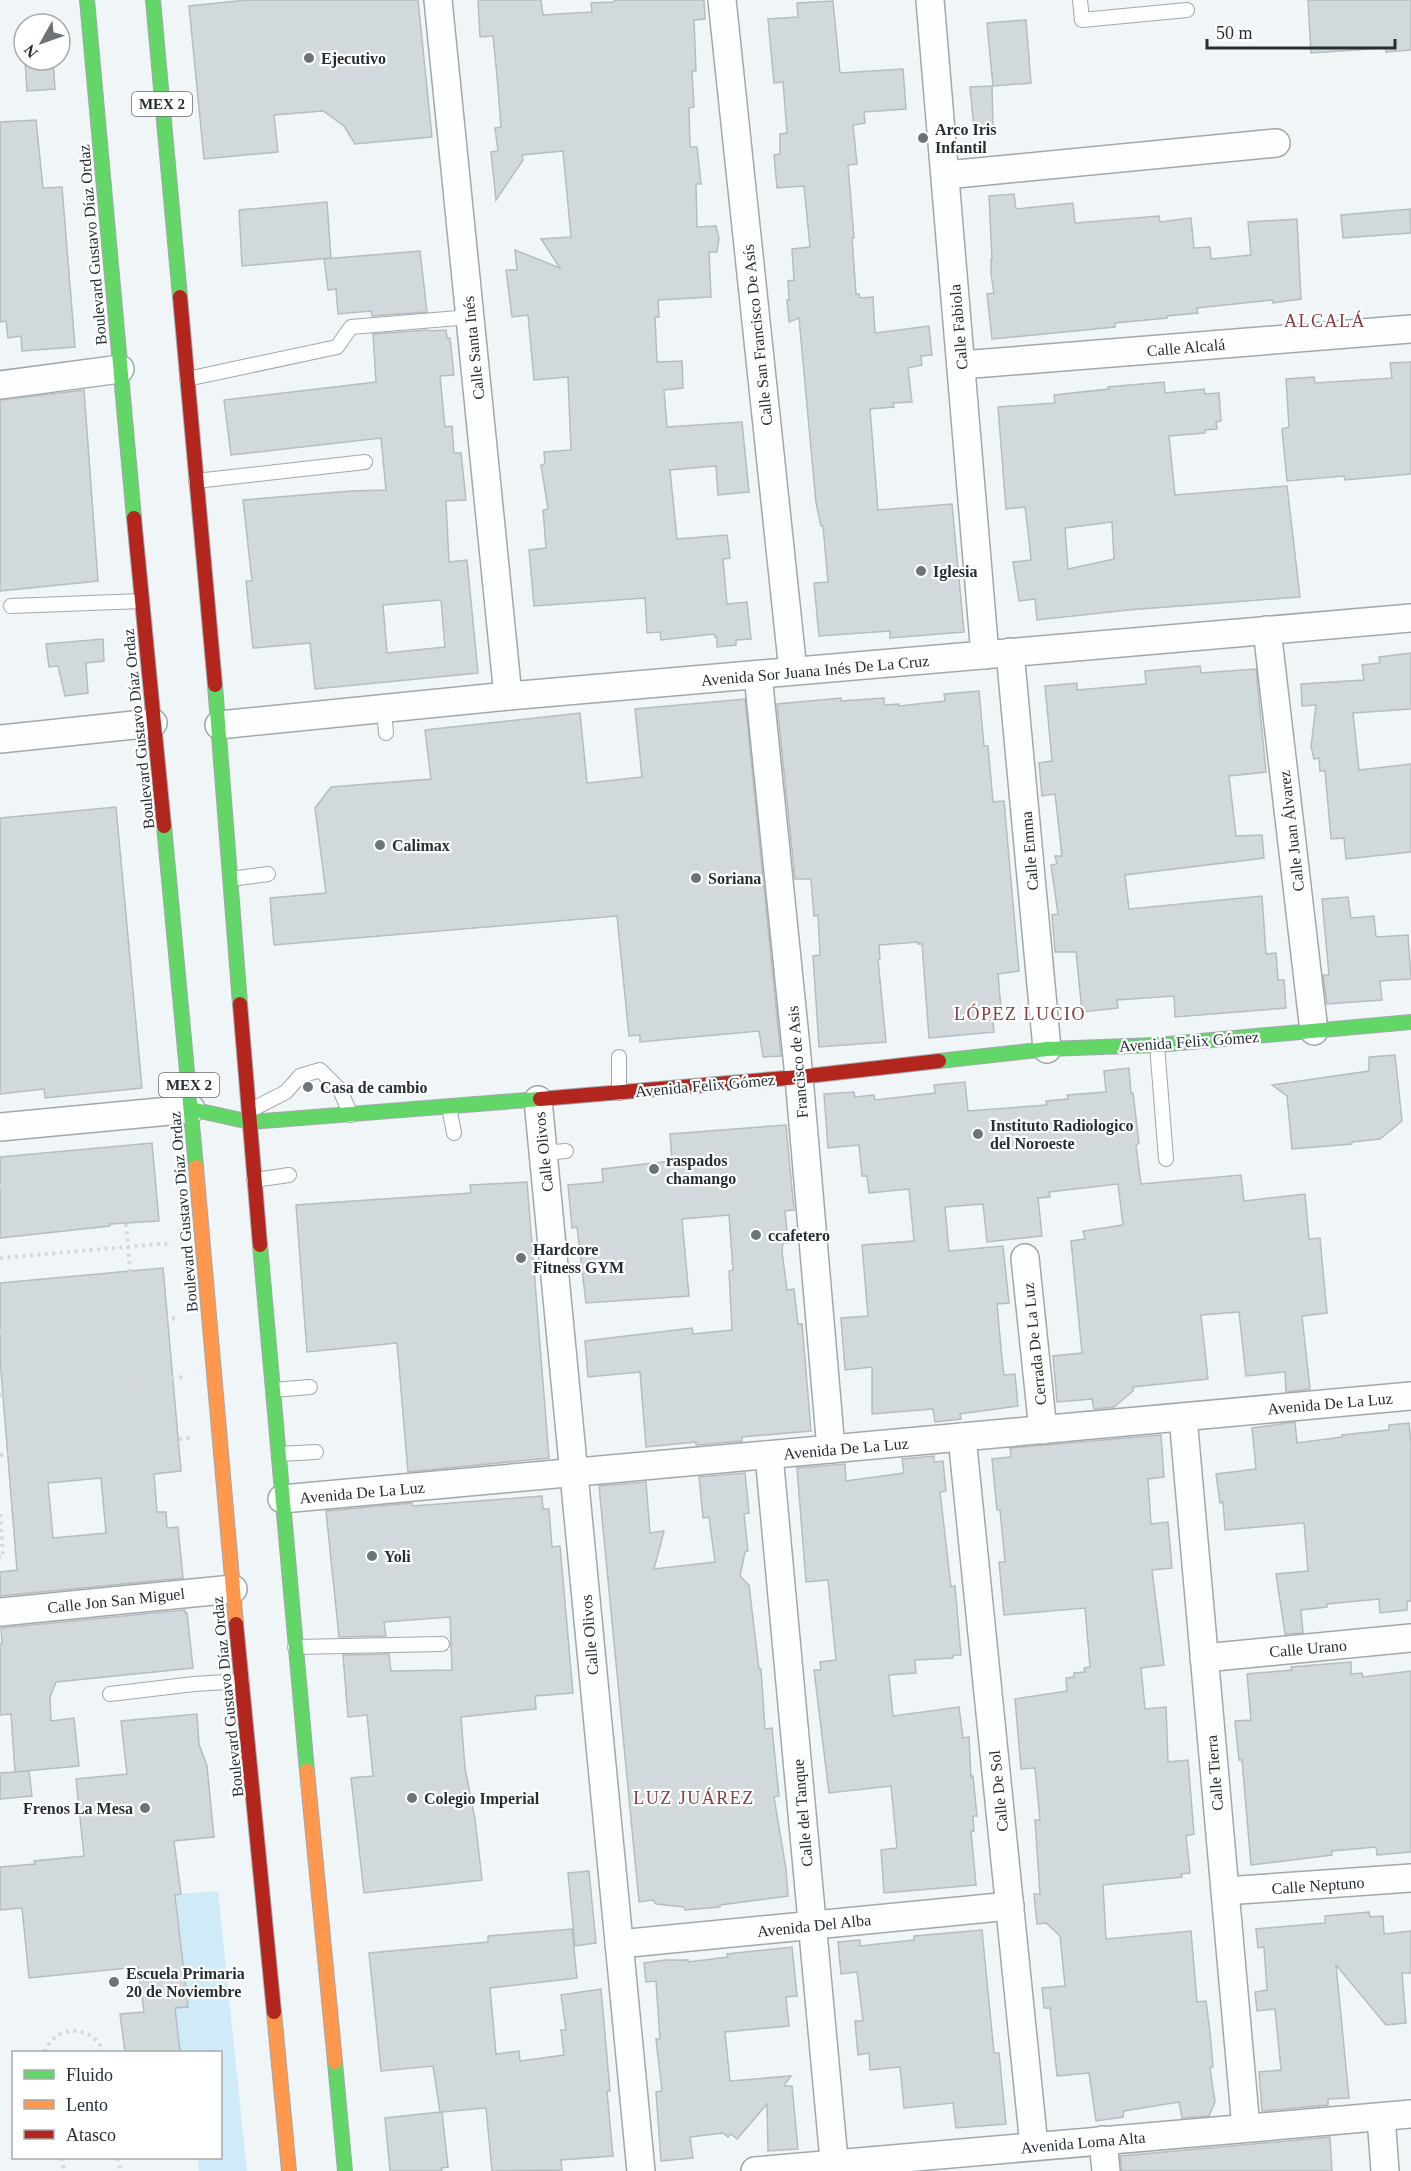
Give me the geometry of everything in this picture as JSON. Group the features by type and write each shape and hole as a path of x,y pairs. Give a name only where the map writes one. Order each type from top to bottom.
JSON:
{"main road":[{"name":"Boulevard Gustavo Díaz Ordaz","path":"87,0 191,1109 233,1589 289,2171"},
{"name":"MEX 2","path":"153,0 219,725 254,1180 295,1647 345,2171"},
{"name":"Avenida Felix Gómez","path":"191,1109 250,1116 351,1115 619,1093 657,1094 1047,1049 1157,1045 1411,1022"}],"street":[{"name":"Calle Santa Inés","path":"438,0 508,696"},
{"name":"Calle San Francisco De Asís","path":"722,0 793,671"},
{"name":"Calle Fabiola","path":"930,0 961,365 997,653"},
{"path":"945,174 1276,143"},
{"name":"Calle Alcalá","path":"961,365 1411,329"},
{"path":"0,385 120,369"},
{"name":"Avenida Sor Juana Inés De La Cruz","path":"219,725 385,721 508,696 1411,618"},
{"name":"Calle Juan Álvarez","path":"1267,630 1314,1031"},
{"name":"Calle Emma","path":"997,653 1047,1049"},
{"name":"Francisco de Asis","path":"758,675 799,1077 831,1449"},
{"path":"0,739 153,723"},
{"name":"Calle Olivos","path":"538,1100 555,1152 574,1473 641,2171"},
{"name":"Avenida Felix Gómez","path":"0,1127 191,1109"},
{"name":"Cerrada De La Luz","path":"1025,1258 1043,1430"},
{"name":"Avenida De La Luz","path":"282,1499 1411,1396"},
{"name":"Calle Tierra","path":"1183,1417 1246,2128"},
{"name":"Calle De Sol","path":"962,1437 1035,2146"},
{"name":"Calle del Tanque","path":"769,1455 835,2167"},
{"name":"Calle Jon San Miguel","path":"0,1612 233,1589"},
{"name":"Calle Urano","path":"1204,1658 1411,1638"},
{"name":"Calle Neptuno","path":"1225,1892 1411,1878"},
{"name":"Avenida Del Alba","path":"618,1944 1010,1906"},
{"name":"Avenida Loma Alta","path":"755,2171 835,2167 1035,2146 1411,2114"},
{"path":"1381,2116 1385,2171"},
{"path":"1103,2140 1106,2171"}],"lane":[{"path":"1080,0 1082,20 1187,10"},
{"path":"187,379 336,347 351,327 470,317"},
{"path":"196,481 365,462"},
{"path":"11,606 142,602"},
{"path":"231,879 268,874"},
{"path":"1157,1045 1166,1159"},
{"path":"619,1057 619,1093"},
{"path":"250,1116 286,1092 300,1076 320,1070 340,1090 351,1115"},
{"path":"449,1107 454,1132"},
{"path":"254,1180 289,1175"},
{"path":"274,1390 310,1387"},
{"path":"279,1454 316,1452"},
{"path":"295,1647 442,1644"},
{"path":"110,1694 243,1681"}],"path":[{"path":"0,1186 122,1174 144,1442"},
{"path":"0,1258 172,1243"},
{"path":"0,1333 179,1318"},
{"path":"0,1395 184,1377"},
{"path":"0,1455 190,1438"},
{"path":"0,1514 3,1557 0,1557"},
{"path":"46,2051 51,2040 59,2034 78,2031 96,2039 102,2051"},
{"path":"118,2159 120,2168"}],"shaded area":[{"path":"218,1891 247,2171 199,2171 198,2159 222,2159 222,2051 180,2051 175,2008 188,2007 176,1894"}],"building":[{"name":"Ejecutivo","path":"247,0 418,0 432,137 355,144 344,126 323,111 274,115 278,152 204,159 189,6"},
{"path":"478,0 541,0 543,15 592,12 591,3 614,2 614,0 704,0 705,19 694,20 696,71 692,71 694,107 689,108 690,147 697,147 701,184 696,184 697,227 716,226 719,238 717,252 709,252 711,297 658,300 659,317 655,317 657,362 682,361 683,388 664,390 667,427 742,422 749,492 718,495 716,466 670,470 677,539 727,535 730,558 723,559 727,604 747,602 751,639 736,640 736,645 717,647 717,637 714,634 661,640 660,632 647,633 645,598 534,606 529,550 546,548 543,510 548,509 541,465 545,464 544,452 571,450 568,377 534,380 528,315 512,317 506,270 517,270 515,250 560,268 541,239 571,237 563,151 522,155 523,160 496,200 491,152 498,151 495,128 501,127 497,76 493,36 480,37"},
{"path":"1308,0 1411,0 1411,50 1386,52 1386,48 1311,53"},
{"path":"833,1 840,73 903,69 906,109 864,112 865,123 853,125 857,164 848,165 856,294 859,294 860,298 873,297 875,333 929,326 932,355 921,356 922,365 908,368 912,402 893,403 894,407 870,409 878,510 952,504 964,632 890,638 890,631 819,636 814,583 828,582 823,526 821,526 816,503 799,318 789,322 787,300 789,300 788,281 794,280 792,249 810,247 804,186 777,188 774,155 780,154 780,134 787,133 783,82 774,83 768,19 798,17 797,3"},
{"path":"1026,20 1031,83 993,86 987,23"},
{"path":"26,72 54,72 55,89 27,91"},
{"path":"992,86 993,128 974,129 970,87"},
{"path":"36,120 43,188 62,187 75,347 22,351 21,336 8,338 6,321 0,322 0,122"},
{"path":"1014,194 1016,209 1073,203 1075,223 1159,216 1160,222 1191,218 1194,248 1210,247 1211,259 1251,255 1248,222 1297,219 1301,299 1197,308 1198,313 1115,323 1115,327 992,339 987,294 994,293 991,274 989,196"},
{"path":"327,202 331,258 242,266 239,210"},
{"path":"1410,209 1411,233 1343,238 1341,215"},
{"path":"420,251 427,312 372,316 371,311 338,314 336,289 328,290 324,259"},
{"path":"446,330 447,338 450,338 454,375 440,376 445,427 452,426 454,453 461,453 466,500 446,501 449,562 467,560 478,673 315,689 310,643 253,648 246,581 252,581 243,500 386,490 381,438 231,455 224,400 376,382 373,334","holes":["441,600 445,647 387,653 383,605"]},
{"path":"1411,362 1411,474 1345,480 1344,476 1287,481 1282,429 1289,427 1286,379 1314,377 1315,383 1392,378 1390,363"},
{"path":"1164,382 1165,393 1204,389 1205,394 1219,393 1221,421 1216,422 1217,429 1205,430 1205,433 1169,436 1175,495 1287,486 1300,597 1128,610 1037,620 1035,599 1019,601 1013,562 1031,560 1029,540 1025,507 1006,509 998,407 1055,403 1054,395 1109,389 1108,387","holes":["1112,522 1114,559 1068,569 1065,528"]},
{"path":"84,390 98,581 0,591 0,400"},
{"path":"103,639 104,661 86,663 88,693 65,696 58,666 49,667 46,644"},
{"path":"1411,653 1411,709 1353,713 1359,770 1411,764 1411,852 1346,859 1344,838 1331,839 1325,771 1320,771 1319,758 1314,759 1311,747 1316,705 1302,706 1301,684 1364,680 1362,665 1380,663 1379,657"},
{"path":"1200,666 1201,673 1256,669 1266,772 1229,776 1236,836 1262,835 1264,858 1125,875 1129,909 1262,896 1266,954 1276,953 1278,980 1284,980 1286,1008 1175,1017 1174,996 1117,1000 1118,1008 1082,1012 1076,952 1055,952 1052,915 1058,914 1051,865 1057,864 1055,856 1062,856 1055,794 1042,796 1039,763 1052,761 1045,686 1077,683 1077,690 1146,684 1145,671"},
{"path":"979,691 984,746 988,746 993,802 1004,801 1019,971 998,974 1002,1020 993,1021 994,1032 929,1038 922,944 918,942 879,945 880,959 878,960 886,1042 819,1047 813,956 820,955 818,915 814,916 811,879 795,879 777,704 841,698 841,701 884,698 884,705 899,704 899,706 945,701 944,694"},
{"path":"745,699 781,1056 763,1057 759,1031 640,1042 640,1035 629,1036 617,916 274,945 270,898 326,893 315,808 331,787 431,779 425,730 580,713 587,783 642,777 635,709"},
{"path":"116,807 142,1088 45,1098 44,1089 0,1094 0,818"},
{"path":"1348,897 1351,918 1374,916 1376,937 1408,935 1411,979 1380,981 1382,1000 1327,1004 1323,975 1329,975 1322,899"},
{"path":"1395,1055 1402,1121 1380,1139 1352,1142 1352,1144 1292,1149 1287,1096 1272,1085 1369,1071 1369,1057"},
{"path":"1129,1068 1139,1143 1136,1146 1141,1184 1241,1175 1244,1201 1305,1194 1309,1239 1320,1238 1327,1313 1302,1316 1310,1389 1286,1392 1285,1372 1246,1376 1239,1312 1201,1315 1208,1379 1133,1387 1133,1391 1114,1407 1094,1409 1092,1399 1057,1402 1053,1356 1082,1353 1071,1241 1085,1239 1083,1231 1123,1225 1118,1184 1049,1192 1050,1197 1038,1198 1042,1236 987,1242 983,1204 945,1207 949,1251 1003,1246 1009,1303 997,1304 1002,1359 1004,1375 1015,1374 1018,1406 960,1414 961,1419 935,1422 933,1409 872,1414 872,1367 845,1370 841,1318 868,1316 862,1245 914,1241 909,1189 869,1193 867,1176 862,1176 859,1145 828,1148 824,1094 854,1092 855,1097 874,1095 875,1100 935,1093 934,1085 965,1082 968,1111 1047,1105 1046,1101 1068,1099 1067,1095 1106,1092 1104,1071"},
{"path":"786,1125 794,1210 785,1211 788,1243 783,1243 782,1251 787,1290 794,1289 798,1324 802,1324 811,1431 742,1437 742,1441 696,1445 696,1442 646,1447 640,1372 588,1377 585,1341 692,1328 693,1334 732,1330 729,1271 733,1270 729,1215 682,1219 689,1296 586,1303 577,1227 572,1228 568,1185 603,1182 602,1169 672,1161 670,1134"},
{"path":"152,1143 159,1221 110,1224 110,1226 0,1238 0,1157"},
{"path":"527,1182 549,1458 408,1472 397,1343 307,1352 296,1205 471,1193 470,1185"},
{"path":"163,1268 181,1471 154,1474 157,1512 166,1512 167,1528 178,1527 183,1578 0,1596 0,1572 17,1570 0,1359 0,1283","holes":["101,1478 106,1533 53,1538 48,1483"]},
{"path":"1295,1422 1297,1443 1389,1430 1389,1425 1409,1423 1411,1601 1407,1601 1407,1610 1380,1613 1379,1599 1327,1604 1327,1607 1301,1610 1303,1633 1285,1634 1276,1574 1308,1571 1304,1523 1225,1530 1223,1502 1220,1503 1216,1474 1256,1469 1252,1428"},
{"path":"1161,1435 1164,1477 1148,1479 1151,1524 1168,1522 1172,1568 1152,1570 1164,1665 1141,1668 1145,1709 1166,1707 1168,1762 1188,1760 1194,1834 1186,1836 1190,1873 1181,1874 1182,1877 1103,1885 1106,1939 1191,1931 1197,2002 1206,2001 1213,2067 1210,2068 1215,2102 1209,2116 1182,2118 1179,2102 1124,2111 1123,2117 1096,2121 1089,2073 1057,2076 1050,2008 1044,2008 1042,1988 1065,1986 1060,1936 1046,1923 1037,1924 1034,1894 1040,1894 1035,1820 1040,1820 1035,1768 1021,1769 1015,1699 1067,1691 1066,1678 1074,1677 1074,1673 1085,1672 1084,1668 1090,1667 1085,1608 1004,1615 999,1562 1005,1562 992,1459 1011,1457 1010,1448"},
{"path":"934,1456 934,1462 943,1461 946,1491 940,1492 951,1587 955,1586 961,1655 953,1655 953,1658 915,1660 916,1673 889,1675 893,1716 959,1707 963,1738 969,1737 971,1777 973,1776 977,1816 973,1816 974,1831 971,1831 976,1885 884,1893 881,1850 897,1848 891,1786 829,1793 814,1670 821,1670 820,1662 836,1660 828,1580 806,1582 797,1468 845,1464 846,1481 904,1473 902,1459"},
{"path":"745,1473 749,1513 744,1514 748,1551 745,1552 740,1576 749,1585 759,1669 761,1669 765,1729 772,1728 779,1796 774,1797 786,1869 788,1896 685,1910 684,1907 656,1904 653,1900 639,1902 599,1486 646,1482 650,1533 664,1531 654,1569 715,1562 709,1517 703,1518 699,1477"},
{"path":"542,1496 543,1509 549,1509 552,1547 560,1546 573,1693 535,1696 536,1709 461,1717 465,1768 475,1819 482,1880 364,1893 351,1778 373,1776 367,1715 348,1717 343,1655 389,1654 391,1671 452,1670 450,1617 384,1622 386,1636 339,1637 326,1511 412,1503 413,1506"},
{"path":"185,1610 193,1668 56,1682 50,1697 51,1721 74,1718 79,1766 15,1772 11,1714 0,1715 1,1628"},
{"path":"1351,1662 1351,1674 1362,1673 1363,1677 1411,1671 1411,1852 1377,1855 1376,1847 1332,1851 1332,1855 1251,1865 1242,1760 1239,1760 1235,1721 1251,1720 1247,1674 1292,1670 1291,1667"},
{"path":"197,1714 199,1744 207,1766 214,1837 174,1841 181,1894 175,1895 188,2007 175,2008 180,2051 125,2051 120,2014 144,2012 138,1967 29,1978 22,1908 0,1910 0,1867 84,1856 76,1779 127,1774 121,1721"},
{"path":"29,1771 32,1796 0,1799 0,1773"},
{"path":"589,1871 596,1943 575,1946 568,1873"},
{"path":"1369,1912 1370,1917 1383,1916 1384,1934 1411,1931 1411,1973 1402,1973 1406,2023 1386,2025 1336,1965 1349,2098 1328,2099 1328,2105 1262,2111 1259,2072 1281,2070 1275,2009 1257,2011 1255,1992 1267,1990 1264,1947 1258,1948 1256,1929 1325,1923 1325,1916"},
{"path":"572,1929 577,1978 490,1988 496,2054 519,2051 520,2061 564,2055 561,2030 566,2030 561,1995 601,1989 613,2156 561,2160 562,2170 492,2171 486,2108 442,2112 448,2167 441,2168 442,2171 390,2171 385,2118 440,2112 433,2066 381,2071 369,1953 488,1942 488,1936"},
{"path":"982,1930 994,2053 999,2053 1006,2124 956,2128 953,2103 904,2108 900,2067 870,2070 869,2053 858,2055 855,2021 863,2021 857,1972 841,1974 838,1942 860,1940 860,1946 914,1940 914,1936"},
{"path":"792,1947 797,1996 786,1997 789,2026 725,2032 730,2081 791,2076 785,2086 792,2086 798,2149 768,2151 767,2104 737,2139 731,2134 728,2137 723,2133 690,2137 693,2158 661,2161 656,2092 662,2091 656,2039 660,2039 656,1981 646,1982 644,1963 665,1960 688,1960 688,1962 728,1957 727,1954"},
{"path":"1330,2137 1332,2171 1122,2171 1120,2156"}],"traffic: fast":[{"path":"87,0 134,518"},
{"path":"153,0 180,297"},
{"path":"215,685 240,1004"},
{"path":"164,826 196,1167"},
{"path":"939,1061 1047,1049 1157,1045 1411,1022"},
{"path":"191,1109 250,1122 540,1099"},
{"path":"260,1245 307,1771"},
{"path":"335,2062 345,2171"}],"traffic: slow":[{"path":"196,1167 236,1624"},
{"path":"307,1771 335,2062"},
{"path":"274,2012 289,2171"}],"traffic: jam":[{"path":"180,297 215,685"},
{"path":"134,518 164,826"},
{"path":"240,1004 260,1245"},
{"path":"540,1099 799,1077 939,1061"},
{"path":"236,1624 274,2012"}],"place":[{"name":"Ejecutivo","path":"309,58"},
{"name":"Arco Iris Infantil","path":"923,138"},
{"name":"Iglesia","path":"921,571"},
{"name":"Calimax","path":"380,845"},
{"name":"Soriana","path":"696,878"},
{"name":"Casa de cambio","path":"308,1087"},
{"name":"Instituto Radiologico del Noroeste","path":"978,1134"},
{"name":"raspados chamango","path":"654,1169"},
{"name":"ccafetero","path":"756,1235"},
{"name":"Hardcore Fitness GYM","path":"521,1258"},
{"name":"Yoli","path":"372,1556"},
{"name":"Colegio Imperial","path":"412,1798"},
{"name":"Frenos La Mesa","path":"145,1808"},
{"name":"Escuela Primaria 20 de Noviembre","path":"114,1982"}],"district":[{"name":"ALCALÁ","path":"1325,321"},
{"name":"LÓPEZ LUCIO","path":"1020,1014"},
{"name":"LUZ JUÁREZ","path":"694,1798"}]}
